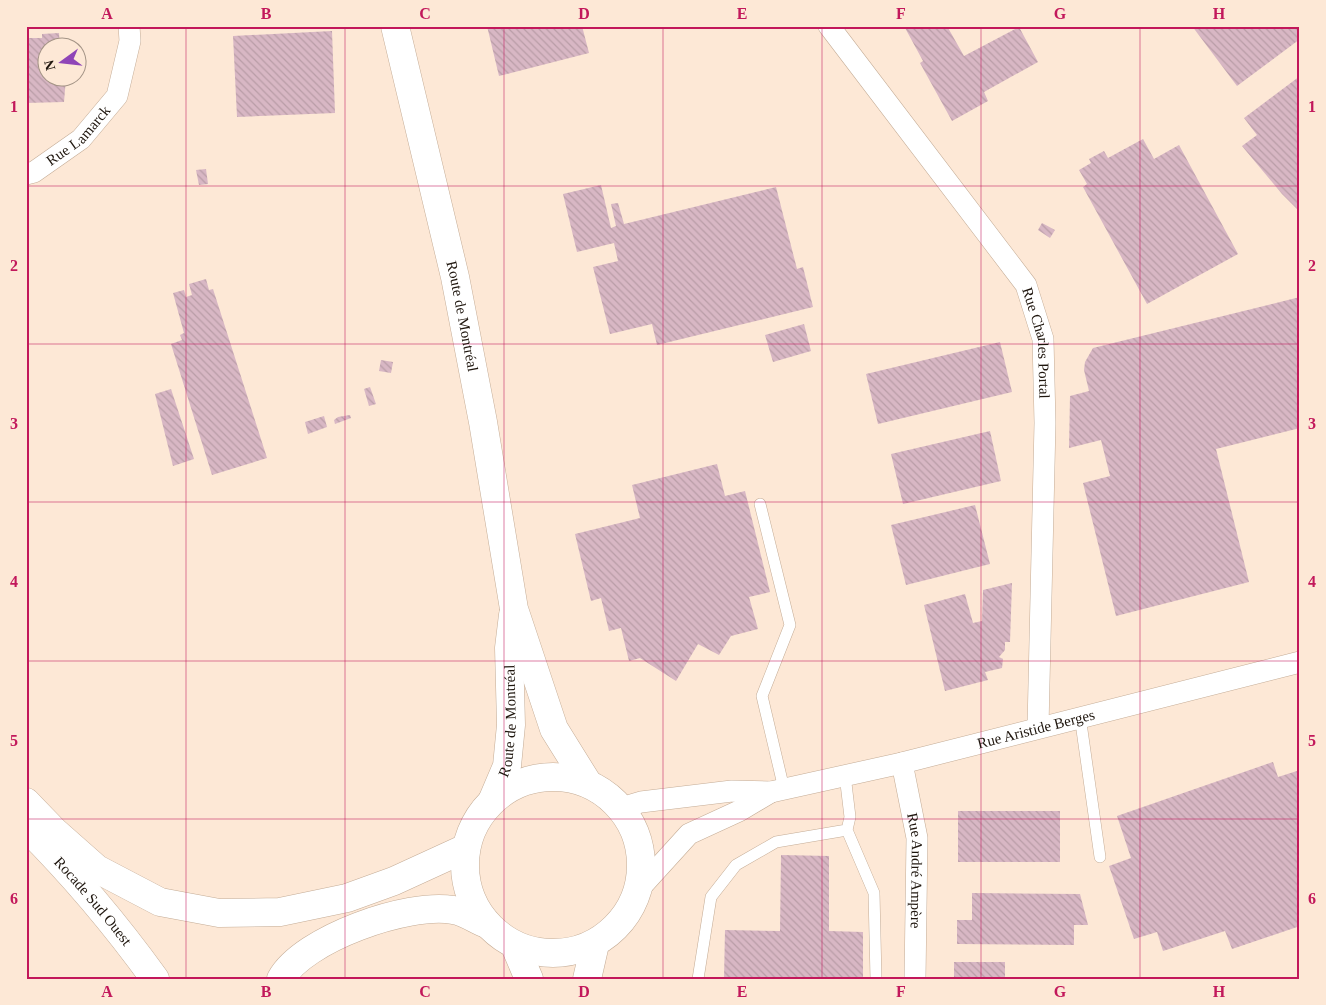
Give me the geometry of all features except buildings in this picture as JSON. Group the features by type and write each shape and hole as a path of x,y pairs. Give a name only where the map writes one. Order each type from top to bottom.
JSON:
{"main road":[{"name":"Route de Montréal","path":"395,26 455,277 483,422 514,609 554,729 587,782"},
{"name":"Route de Montréal","path":"493,799 507,766 511,725 510,648 514,609"},
{"path":"281,979 287,968 327,940 373,920 419,909 453,910 484,923 499,936 515,946 542,954 569,953 595,944 615,930 630,911 639,889 642,860 635,831 621,808 604,792 587,782 554,776 521,782 493,799 476,821 466,848 464,874 471,900 484,923"},
{"path":"26,802 54,831 97,869 160,902 219,913 280,912 347,898 394,881 466,848"},
{"name":"Rocade Sud Ouest","path":"26,827 75,880 155,979"},
{"path":"588,979 595,944"},
{"path":"515,946 529,979"}],"street":[{"name":"Rue Lamarck","path":"26,174 34,172 81,139 117,96 130,41 129,26"},
{"name":"Rue Charles Portal","path":"829,26 1026,285 1043,340 1045,423 1038,727"},
{"name":"Rue Aristide Berges","path":"621,808 641,802 732,791 778,791 902,763 1080,716 1300,662"},
{"name":"Rue André Ampère","path":"902,763 917,838 915,979"},
{"name":"Rue Aristide Berges","path":"639,889 689,834 778,791"}],"lane":[{"path":"760,504 790,625 762,696 778,791"},
{"path":"1080,716 1100,857"},
{"path":"845,775 850,817 847,830 874,893 876,979"},
{"path":"698,979 711,897 736,866 776,842 847,830"}]}
